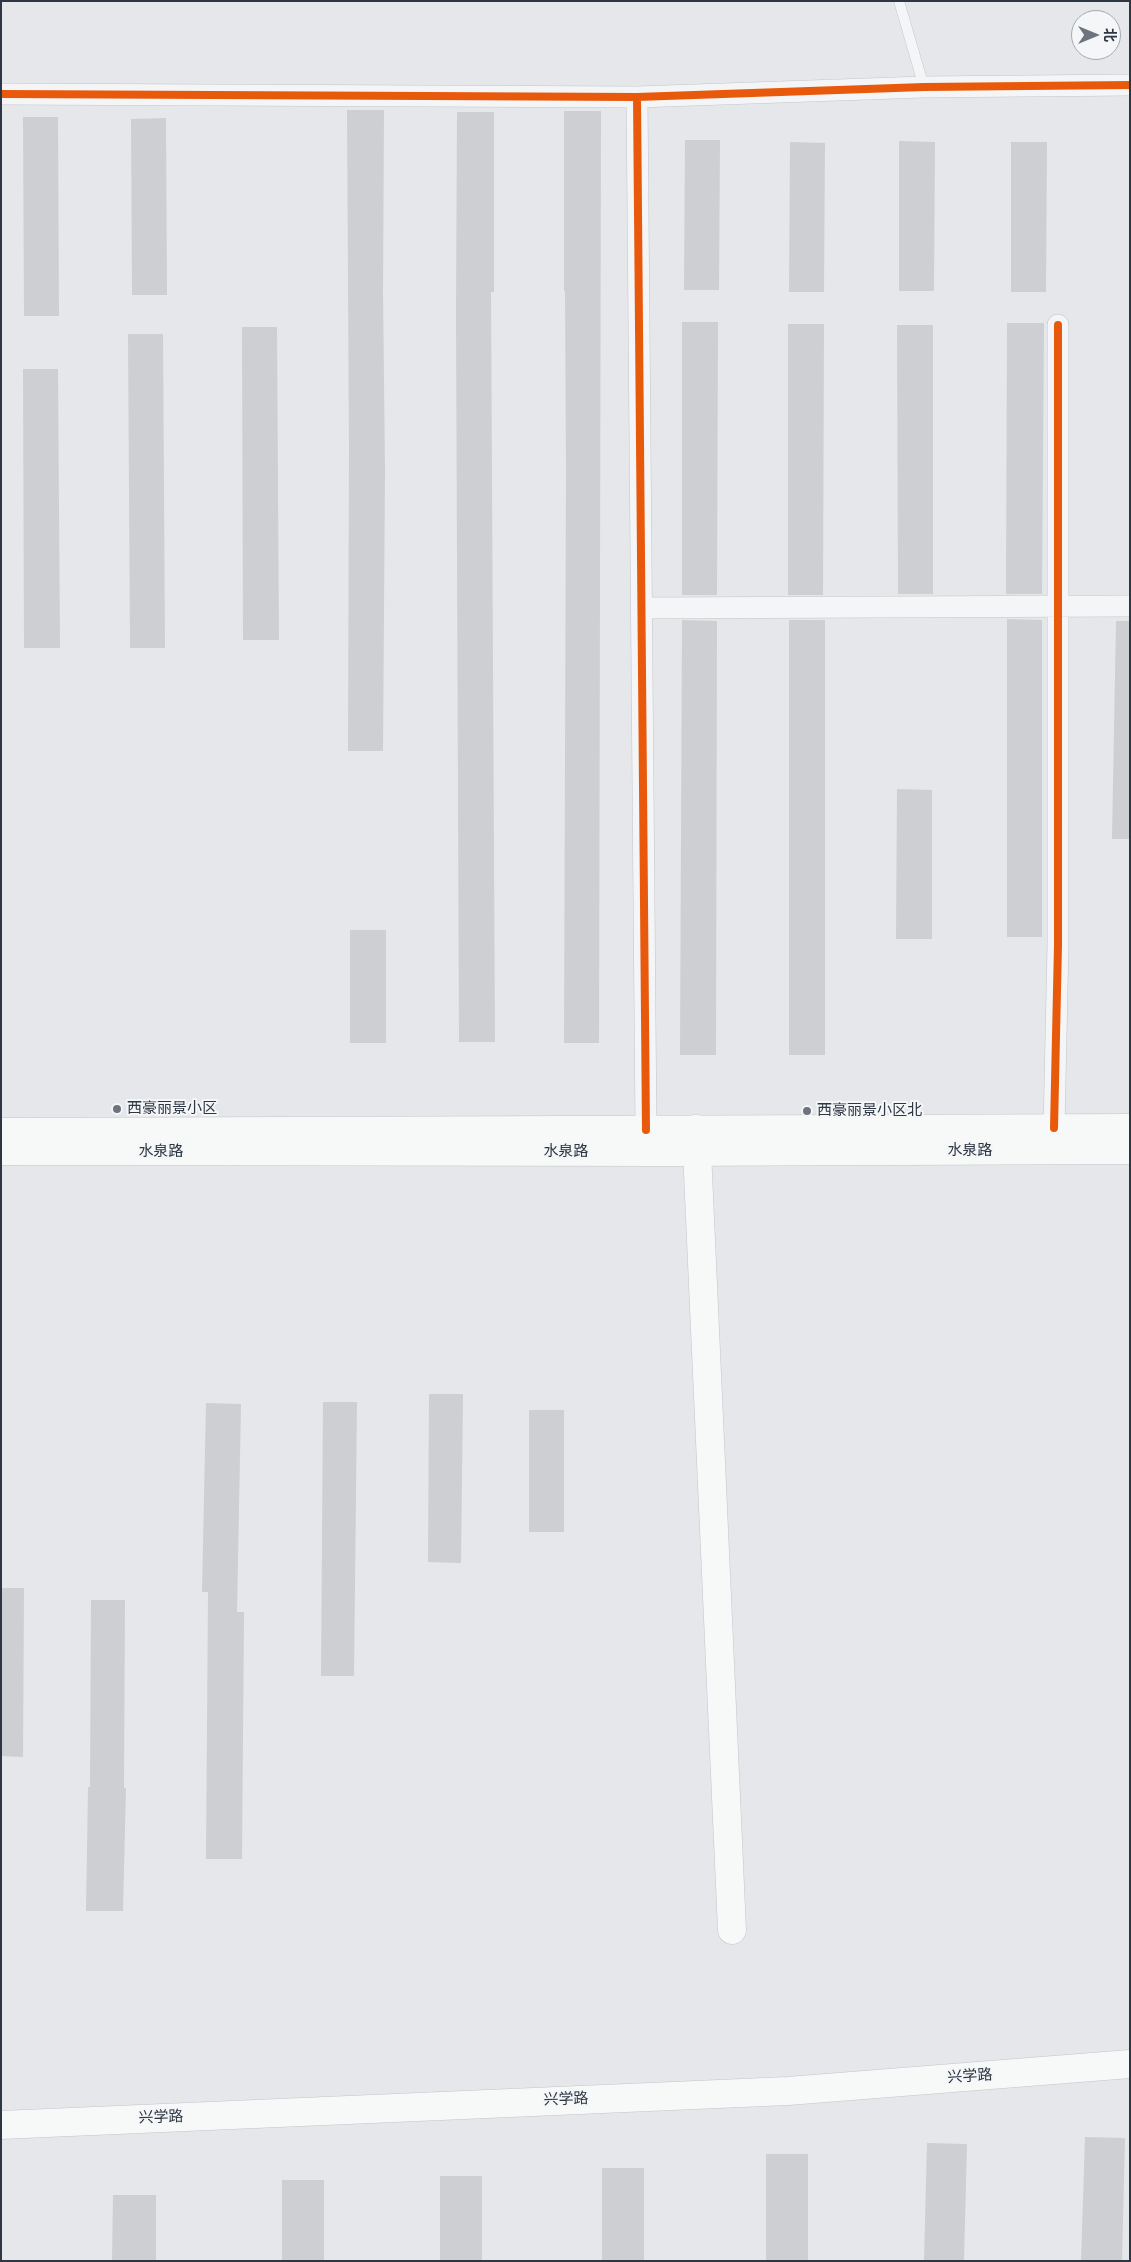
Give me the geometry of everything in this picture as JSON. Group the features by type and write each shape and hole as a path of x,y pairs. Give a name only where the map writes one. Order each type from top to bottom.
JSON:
{"main road":[{"name":"水泉路","path":"1,1152 696,1141 1054,1128 1130,1128"},
{"name":"水泉路","path":"1,1132 646,1130 696,1141 1130,1150"},
{"path":"696,1141 732,1930"},
{"name":"兴学路","path":"1,2125 788,2090 1130,2064"}],"street":[{"path":"1,94 637,97 924,87 1130,85"},
{"path":"637,97 646,1130"},
{"path":"1054,1128 1058,945 1058,325"},
{"path":"642,608 1130,606"}],"lane":[{"path":"899,1 924,87"}],"building":[{"path":"347,110 384,110 383,291 385,471 383,751 348,751"},
{"path":"564,111 601,111 599,1043 564,1043 566,470"},
{"path":"457,112 494,112 494,292 491,292 495,1042 459,1042"},
{"path":"23,117 58,117 59,316 24,316"},
{"path":"166,118 167,295 132,295 131,119"},
{"path":"685,140 720,140 719,290 684,290"},
{"path":"899,141 935,142 934,291 899,291"},
{"path":"790,142 825,143 824,292 789,292"},
{"path":"1011,142 1047,142 1046,292 1011,292"},
{"path":"682,322 718,322 717,595 682,595"},
{"path":"1007,323 1044,323 1042,594 1006,594"},
{"path":"788,324 824,324 823,595 788,595"},
{"path":"897,325 933,325 933,594 898,594"},
{"path":"242,327 277,327 279,640 243,640"},
{"path":"128,334 163,334 165,648 130,648"},
{"path":"23,369 58,369 60,648 24,648"},
{"path":"1007,619 1042,620 1042,937 1007,937"},
{"path":"682,620 717,621 716,1055 680,1055"},
{"path":"789,620 825,620 825,1055 789,1055"},
{"path":"1116,621 1130,621 1130,839 1112,839"},
{"path":"897,789 932,790 932,939 896,939"},
{"path":"350,930 386,930 386,1043 350,1043"},
{"path":"429,1394 463,1394 461,1563 428,1562"},
{"path":"323,1402 357,1402 354,1676 321,1676"},
{"path":"206,1403 241,1404 237,1612 244,1612 242,1859 206,1859 208,1592 202,1592"},
{"path":"529,1410 564,1410 564,1532 529,1532"},
{"path":"1,1588 24,1588 23,1757 1,1756"},
{"path":"91,1600 125,1600 124,1788 126,1788 123,1911 86,1911 88,1787 90,1787"},
{"path":"1085,2137 1125,2138 1122,2261 1081,2261"},
{"path":"927,2143 967,2144 964,2261 924,2261"},
{"path":"766,2154 808,2154 808,2261 766,2261"},
{"path":"602,2168 644,2168 644,2261 602,2261"},
{"path":"440,2176 482,2176 482,2261 440,2261"},
{"path":"282,2180 324,2180 324,2261 282,2261"},
{"path":"113,2195 156,2195 156,2261 112,2261"}],"cycle path":[{"path":"1,94 637,97 924,87 1130,85"},
{"path":"637,97 646,1130"},
{"path":"1054,1128 1058,945 1058,325"}],"place":[{"name":"西豪丽景小区","path":"117,1109"},
{"name":"西豪丽景小区北","path":"807,1111"}]}
